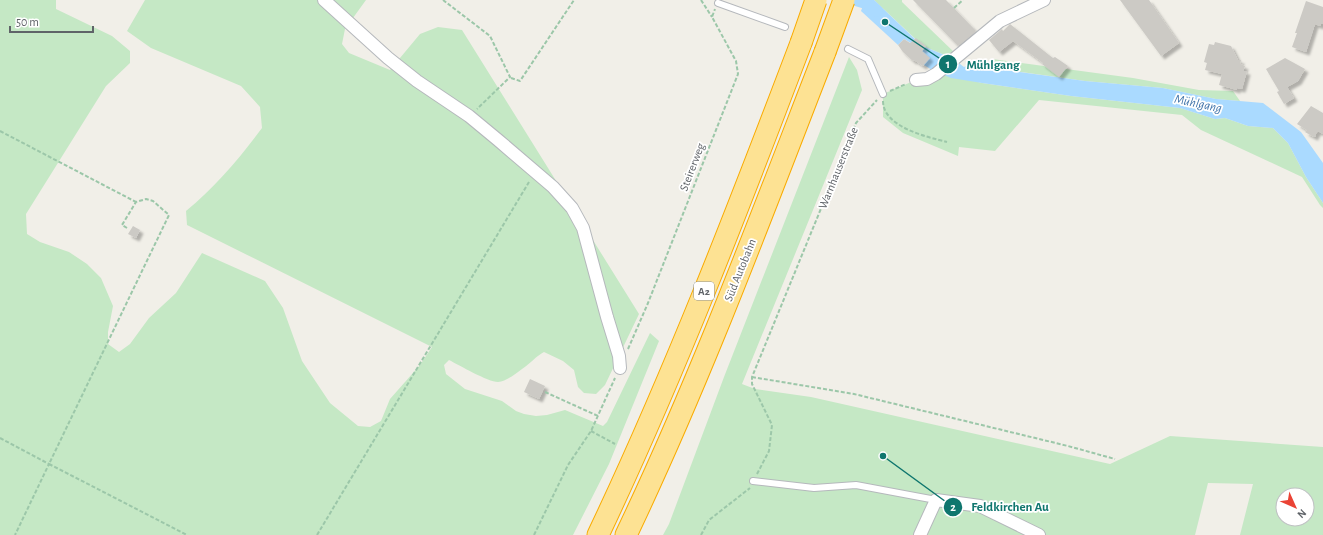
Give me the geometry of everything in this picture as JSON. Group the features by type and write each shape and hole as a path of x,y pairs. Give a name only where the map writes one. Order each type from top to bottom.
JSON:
{"highway":[{"name":"Süd Autobahn","path":"598,535 623,484 672,372 738,208 816,0"},
{"name":"Süd Autobahn","path":"626,535 693,385 761,218 844,0"}],"street":[{"path":"324,0 388,58 417,81 469,116 536,172 553,187 572,208 583,228 619,356 620,368"},
{"path":"916,80 927,79 936,74 956,59 1000,21 1044,0"},
{"path":"920,535 936,500 980,506 1039,535"}],"lane":[{"path":"718,3 785,26"},
{"path":"848,50 868,59 882,94"},
{"path":"753,482 814,488 856,485 936,500"}],"path":[{"path":"443,0 490,36 510,78"},
{"path":"510,78 520,80 574,0"},
{"name":"Steirerweg","path":"632,339 696,184 738,74 736,61 701,0"},
{"path":"954,8 963,0"},
{"path":"712,17 718,3"},
{"path":"469,116 510,78"},
{"name":"Warnhauserstraße","path":"752,378 856,123 882,94 916,80"},
{"path":"882,94 883,106 888,116 897,123 908,130 947,142"},
{"path":"0,131 136,202"},
{"path":"317,535 536,172"},
{"path":"15,535 169,215 153,201 146,199 136,202 122,225 127,228"},
{"path":"534,535 568,465 591,431 620,368"},
{"path":"772,425 752,384 752,378 854,394 1068,446 1114,460"},
{"path":"545,392 598,416"},
{"path":"591,431 616,444"},
{"path":"0,438 187,535"},
{"path":"701,535 709,520"}],"green space":[{"path":"0,0 56,0 56,9 112,36 130,51 130,63 106,86 26,214 27,234 40,242 69,252 87,264 101,278 113,306 108,332 108,344 119,352 130,344 149,318 176,293 202,253 265,281 283,308 302,361 330,403 358,426 370,427 381,421 390,399 420,365 432,347 187,225 186,211 226,172 262,128 260,107 241,86 151,48 127,31 145,0 366,0 345,29 342,44 349,53 390,70 420,34 438,27 462,30 639,314 605,385 596,394 584,393 578,387 574,370 563,361 544,352 508,379 498,382 474,373 449,360 444,365 446,374 465,389 502,401 516,411 524,414 536,416 547,415 565,410 603,426 607,422 650,333 659,341 609,464 573,535 0,535"},
{"path":"874,0 902,0 902,2 955,53 952,58 923,46"},
{"path":"849,57 857,70 862,90 742,384 755,389 811,397 1110,464 1170,436 1323,447 1323,535 1240,535 1253,484 1208,483 1195,535 663,535 669,524 724,377"},
{"path":"992,59 1133,78 1199,90 1233,91 1240,101 1216,99 1163,88 1085,81 985,67"},
{"path":"941,73 982,83 1071,96 1180,108 1215,119 1225,118 1248,126 1273,128 1288,143 1306,177 1323,203 1323,208 1302,177 1201,130 1182,115 1039,100 995,151 959,147 958,156 903,133 883,117 883,94 916,80"}],"water":[{"path":"865,0 874,0 915,39 911,43 904,39 898,45 861,11"},
{"name":"Mühlgang","path":"925,47 952,58 964,67 969,65 1085,81 1163,88 1216,99 1263,103 1301,132 1323,163 1323,203 1306,177 1288,143 1273,128 1248,126 1225,118 1215,119 1180,108 1071,96 951,78 924,65 922,51"}],"building":[{"path":"913,0 946,0 976,31 958,46"},
{"path":"1120,0 1149,0 1179,43 1161,56"},
{"path":"1306,1 1323,7 1323,24 1320,26 1315,24 1306,52 1292,47 1297,33 1295,33"},
{"path":"1010,24 1053,58 1055,57 1068,66 1059,77 1013,41 999,52 989,40 1002,29 1003,31"},
{"path":"916,38 926,46 922,51 930,58 923,66 914,60 913,61 898,45 904,39 910,43"},
{"path":"1215,42 1231,46 1238,60 1241,60 1240,64 1245,66 1243,71 1247,71 1242,89 1237,88 1237,90 1219,85 1222,74 1205,70 1207,63 1204,62 1209,44 1214,45"},
{"path":"1285,58 1305,69 1298,81 1287,87 1294,98 1284,104 1277,92 1279,91 1266,69"},
{"path":"1311,106 1323,113 1323,134 1318,131 1315,135 1316,137 1305,132 1307,130 1297,124"},
{"path":"133,226 140,230 136,238 128,234"},
{"path":"530,379 545,386 539,399 524,392"}],"waterway":[{"name":"Mühlgang","path":"856,0 869,4 877,11"}],"place":[{"name":"Mühlgang","path":"885,22"},
{"name":"Feldkirchen Au","path":"883,456"}]}
